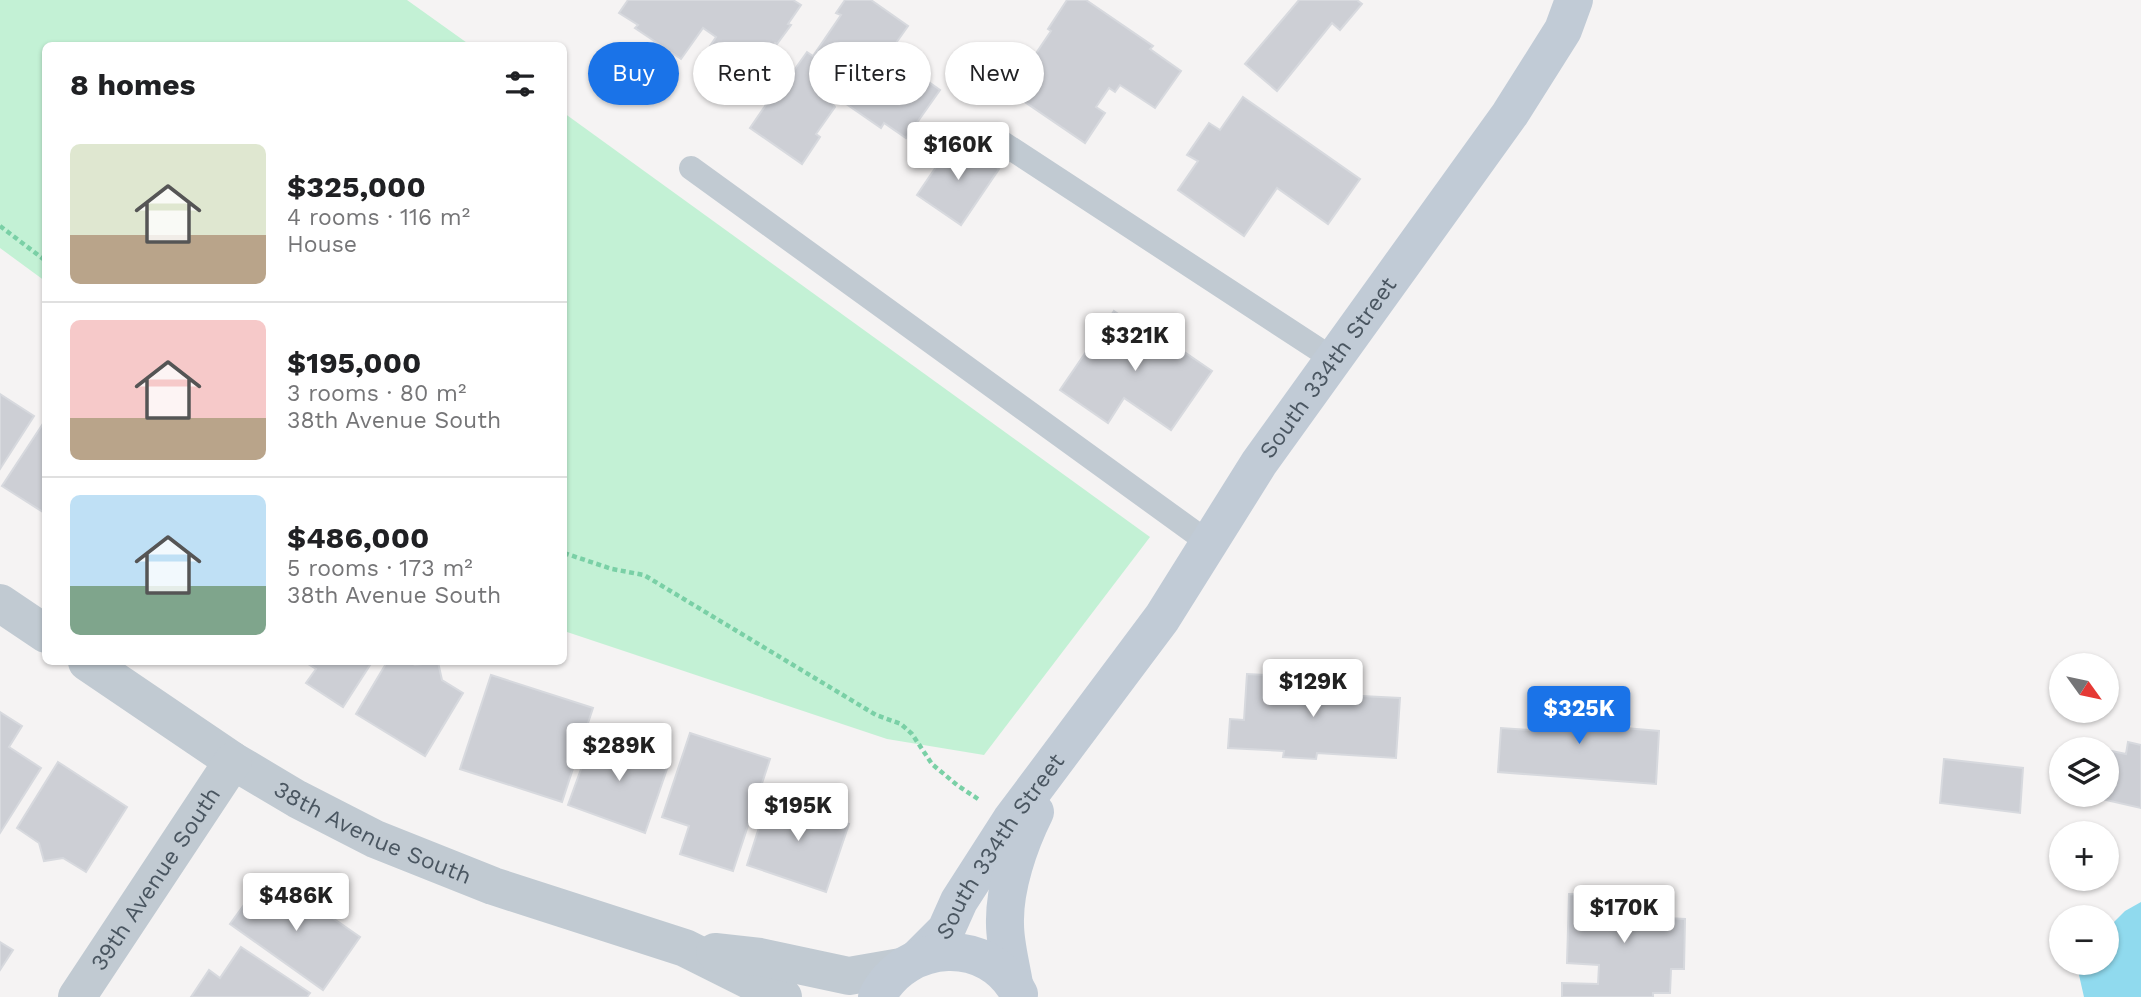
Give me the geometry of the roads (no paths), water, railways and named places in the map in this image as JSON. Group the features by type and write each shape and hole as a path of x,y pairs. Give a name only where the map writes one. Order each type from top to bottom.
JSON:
{"street":[{"name":"South 334th Street","path":"877,997 883,985 946,930 959,901 1011,820 1162,618 1259,463 1510,114 1563,30 1574,0"},
{"path":"0,603 42,631"},
{"name":"38th Avenue South","path":"91,665 233,761 297,799 376,839 493,886 685,948 783,997"},
{"name":"South 334th Street","path":"1018,991 1005,923 1011,880 1022,839 1077,733"},
{"name":"39th Avenue South","path":"77,997 233,761"},
{"name":"38th Avenue South","path":"685,948 760,957 849,976 910,962"},
{"path":"910,962 939,952 961,952 981,958 999,969 1018,991"}],"lane":[{"path":"989,134 1333,359"},
{"path":"691,168 1209,543"}],"water":[{"path":"2141,902 2141,997 2084,997 2079,975 2119,975 2119,917"}]}
